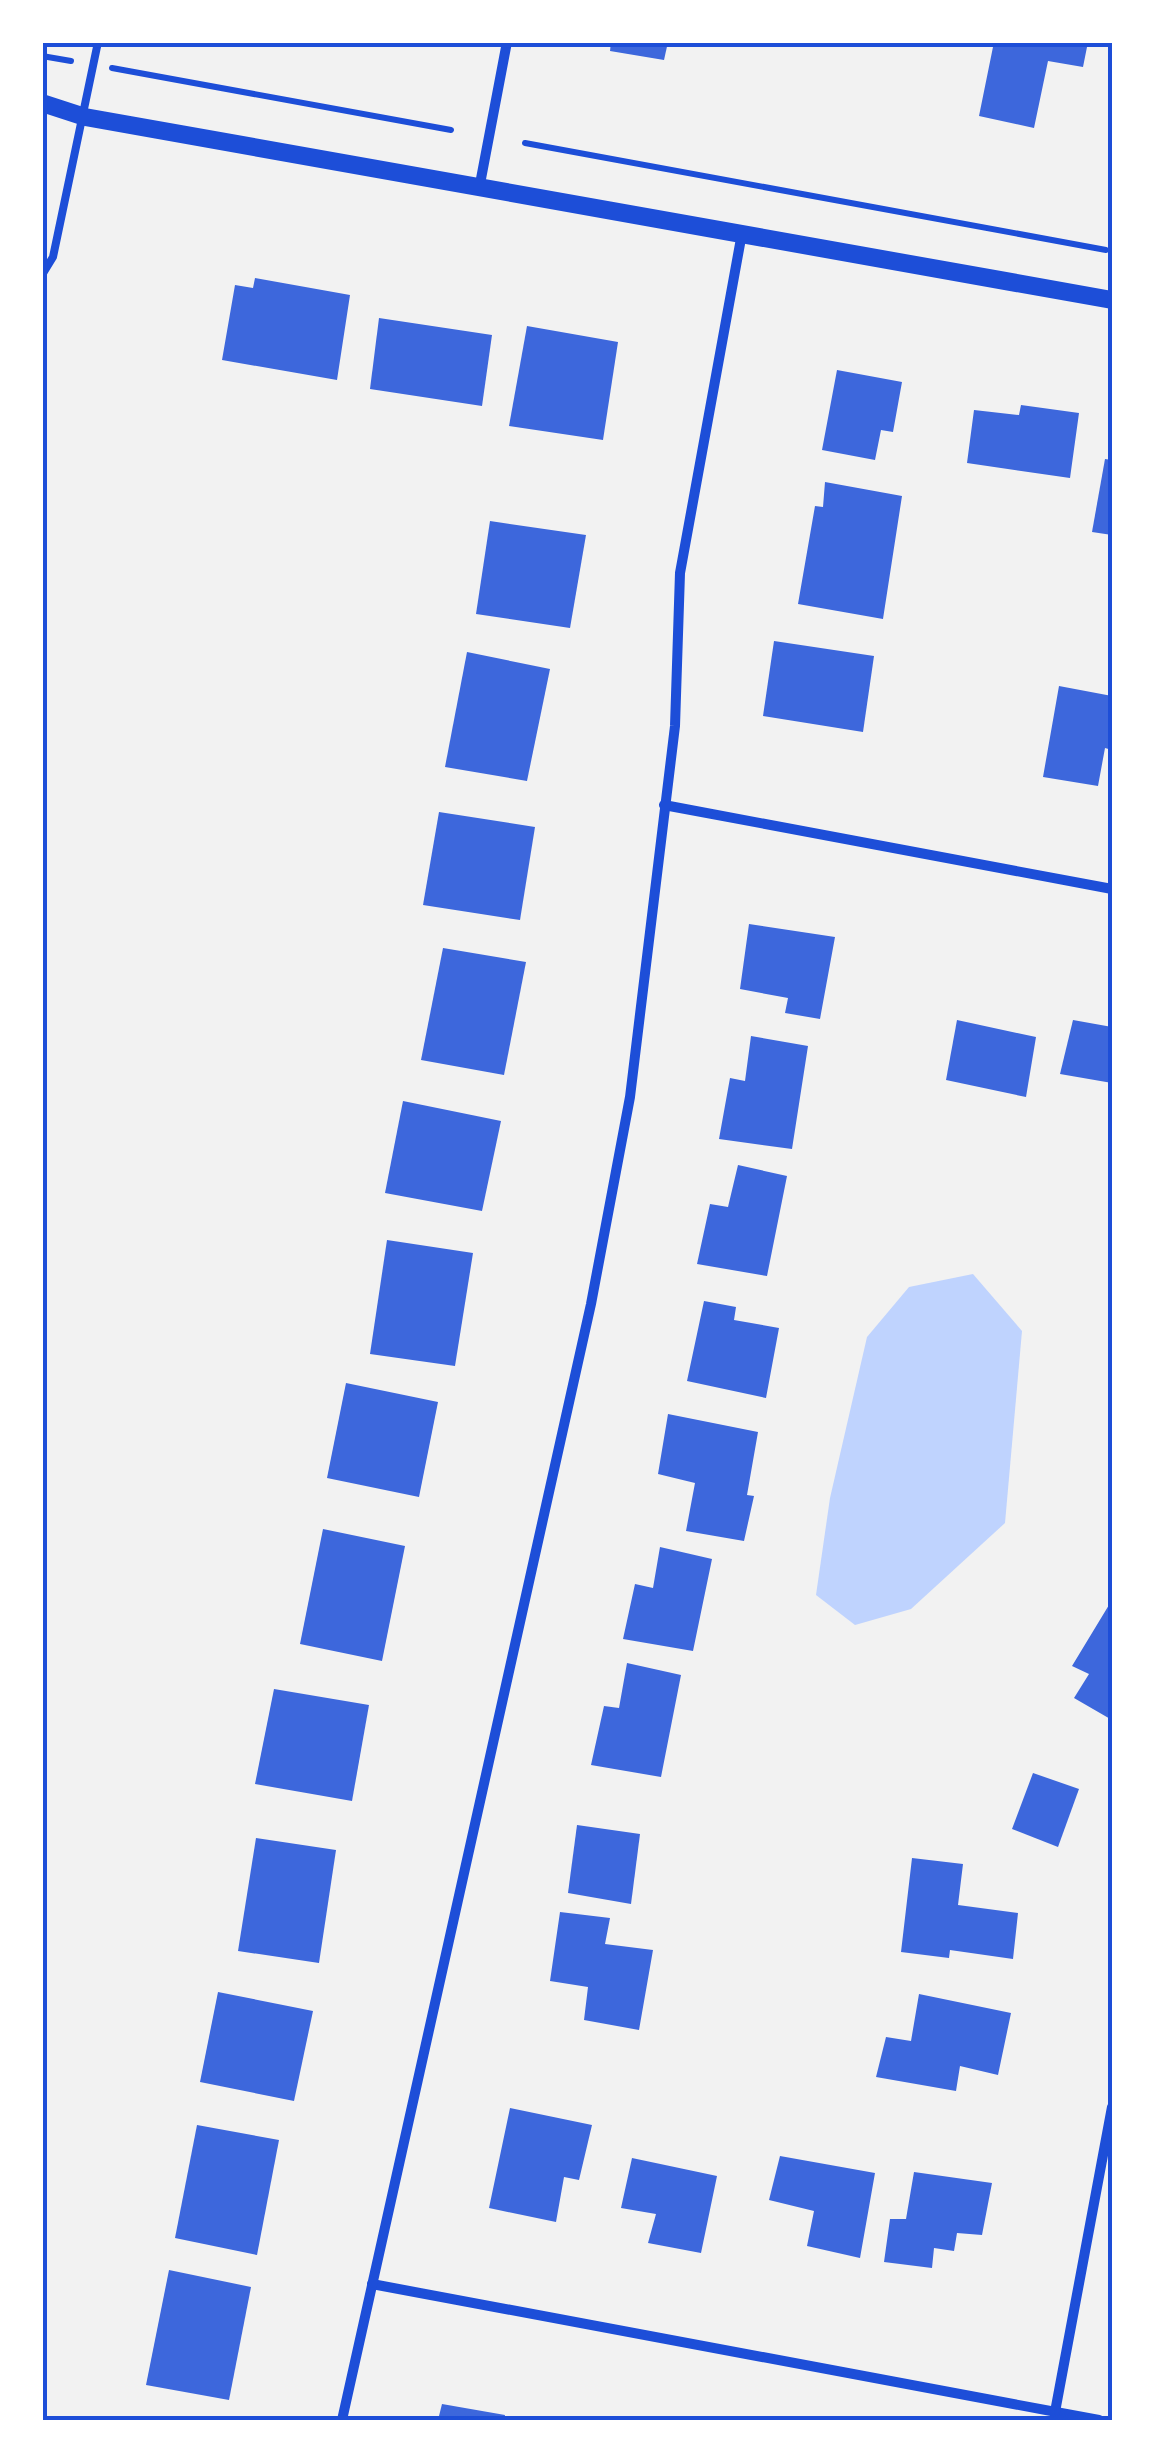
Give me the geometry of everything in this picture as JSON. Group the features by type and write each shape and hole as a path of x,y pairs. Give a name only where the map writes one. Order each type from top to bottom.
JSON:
{"street":[{"path":"480,184 507,42"},
{"path":"42,102 85,117 480,184 1112,300"},
{"path":"42,118 85,117"},
{"path":"342,2420 594,1285 630,1097 675,726 680,572 742,233"},
{"path":"664,805 1112,890"},
{"path":"1055,2412 1112,2107"},
{"path":"372,2284 1099,2420"}],"lane":[{"path":"44,270 53,257 98,42"}],"path":[{"path":"42,56 450,130"},
{"path":"524,143 1106,250"}],"water":[{"path":"973,1274 1022,1331 1005,1523 911,1609 855,1625 816,1595 830,1498 867,1337 909,1287"}],"building":[{"path":"611,42 668,42 664,60 610,51"},
{"path":"994,42 1088,42 1083,67 1048,61 1034,128 979,116"},
{"path":"255,278 350,295 337,380 222,360 235,285 253,288"},
{"path":"379,318 492,335 482,406 370,389"},
{"path":"527,326 618,342 603,440 509,426"},
{"path":"837,370 902,382 893,432 881,430 875,460 822,450"},
{"path":"1021,405 1079,413 1070,478 967,463 974,410 1019,415"},
{"path":"1105,459 1112,460 1112,535 1092,532"},
{"path":"825,482 902,496 883,619 798,604 815,506 823,507"},
{"path":"490,521 586,535 570,628 476,614"},
{"path":"774,641 874,656 863,732 763,716"},
{"path":"467,652 550,669 527,781 445,767"},
{"path":"1059,686 1112,696 1112,750 1105,748 1098,786 1043,777"},
{"path":"439,812 535,827 520,920 423,905"},
{"path":"749,924 835,937 820,1019 785,1013 788,998 740,989"},
{"path":"443,948 526,962 504,1075 421,1060"},
{"path":"957,1020 1036,1037 1026,1097 946,1080"},
{"path":"1073,1020 1112,1027 1112,1083 1060,1074"},
{"path":"751,1036 808,1046 792,1149 719,1139 730,1078 745,1081"},
{"path":"403,1101 501,1121 482,1211 385,1193"},
{"path":"738,1165 787,1176 767,1276 697,1264 710,1204 728,1207"},
{"path":"387,1240 473,1253 455,1366 370,1354"},
{"path":"704,1301 736,1307 734,1320 779,1328 766,1398 687,1381"},
{"path":"346,1383 438,1402 419,1497 327,1478"},
{"path":"668,1414 758,1432 747,1495 754,1496 744,1541 686,1531 695,1483 658,1474"},
{"path":"323,1529 405,1546 382,1661 300,1644"},
{"path":"660,1547 712,1559 693,1651 623,1639 635,1584 653,1588"},
{"path":"1112,1600 1112,1720 1074,1698 1089,1674 1072,1666"},
{"path":"627,1663 681,1675 661,1777 591,1765 604,1706 619,1708"},
{"path":"274,1689 369,1705 352,1801 255,1784"},
{"path":"1033,1773 1079,1789 1058,1847 1012,1829"},
{"path":"577,1825 640,1834 631,1904 568,1893"},
{"path":"256,1838 336,1850 319,1963 238,1951"},
{"path":"912,1858 963,1864 958,1905 1018,1913 1013,1959 950,1950 949,1958 901,1952"},
{"path":"560,1912 610,1918 605,1944 653,1950 639,2030 584,2020 588,1987 550,1981"},
{"path":"218,1992 313,2011 294,2101 200,2082"},
{"path":"919,1994 1011,2013 998,2075 960,2066 956,2091 876,2077 886,2037 911,2041"},
{"path":"510,2108 592,2125 579,2180 564,2177 556,2222 489,2208"},
{"path":"197,2125 279,2140 257,2255 175,2238"},
{"path":"780,2156 875,2173 860,2258 807,2246 814,2211 769,2200"},
{"path":"632,2158 717,2176 701,2253 648,2243 656,2214 621,2208"},
{"path":"914,2172 992,2183 982,2235 957,2233 954,2251 934,2248 932,2268 884,2262 890,2219 906,2219"},
{"path":"169,2270 251,2287 229,2400 146,2385"},
{"path":"442,2404 505,2415 504,2420 438,2420"}]}
